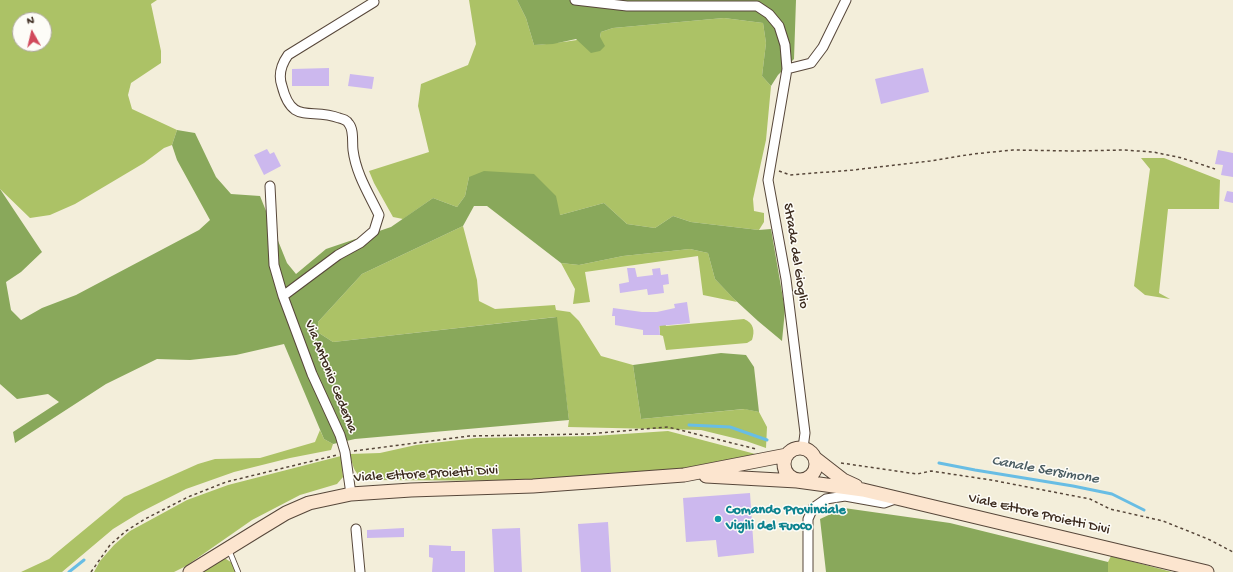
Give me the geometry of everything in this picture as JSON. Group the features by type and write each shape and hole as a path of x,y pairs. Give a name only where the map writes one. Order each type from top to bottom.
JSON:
{"main road":[{"name":"Viale Ettore Proietti Divi","path":"190,572 286,513 310,503 351,494 411,490 533,486 684,475 787,455 794,449 803,448 811,452 816,459 843,480 863,490"},
{"path":"787,455 784,465 785,470 788,475 797,481"},
{"name":"Viale Ettore Proietti Divi","path":"797,481 807,480 811,477 816,469 816,459"},
{"name":"Viale Ettore Proietti Divi","path":"684,475 797,481 863,490 1207,572"}],"street":[{"name":"Strada del Gioglio","path":"575,0 627,6 757,6 769,14 780,26 785,45 787,69 768,180 786,279 806,433 803,448"},
{"path":"787,69 811,63 823,47 846,0"},
{"path":"282,296 338,255 360,244 374,231 379,215 363,186 357,168 353,151 350,124 346,120 329,114 301,113 293,108 285,98 280,79 282,63 288,55 374,2"},
{"name":"Via Antonio Cederna","path":"270,186 274,264 282,296 312,374 340,435 345,452 351,494"},
{"path":"808,572 808,520 813,508 826,499 845,496 884,503 898,498"},
{"path":"356,529 360,572"}],"lane":[{"path":"228,548 238,572"}],"path":[{"path":"770,168 790,174 923,162 973,154 1013,150 1124,150 1153,152 1182,158 1215,169"}],"green space":[{"path":"0,0 157,0 151,4 161,51 161,63 131,83 128,95 132,109 177,130 172,145 164,148 144,163 75,204 50,215 30,218 0,189"},
{"path":"469,0 517,0 526,18 534,45 600,37 601,32 613,28 724,18 763,23 766,43 762,76 771,86 766,140 753,199 754,211 764,213 764,222 759,230 691,222 673,216 655,228 627,224 604,203 560,215 469,177 465,196 457,207 433,198 403,219 393,217 369,171 429,152 418,106 421,84 468,65 476,44"},
{"path":"517,0 796,0 794,59 778,75 771,86 762,76 766,43 763,23 724,18 613,28 601,32 600,37 605,46 600,51 591,53 576,39 553,44 534,45 526,18"},
{"path":"177,130 195,133 216,177 231,194 260,196 287,263 296,274 326,249 391,227 433,198 457,207 465,196 469,177 484,171 534,174 556,196 560,215 604,203 627,224 655,228 673,216 691,222 759,230 771,229 785,310 782,341 733,298 715,279 708,253 690,249 623,256 579,265 561,263 487,206 474,206 463,226 362,274 318,322 319,333 333,342 557,317 569,420 355,439 333,444 324,439 284,344 236,355 190,360 157,359 106,384 15,443 13,432 59,402 48,394 17,399 0,384 0,189 42,252 21,272 6,282 11,310 21,320 42,308 76,295 199,230 210,220 177,160 172,145"},
{"path":"1141,158 1164,158 1220,180 1219,209 1168,209 1159,293 1170,299 1145,295 1134,286 1150,169"},
{"path":"463,226 477,280 479,301 495,309 555,305 556,310 570,312 579,321 601,356 633,365 641,419 745,409 759,412 767,427 766,448 746,441 701,430 568,427 569,420 556,317 333,342 319,333 318,322 362,274"},
{"path":"690,249 708,253 715,279 737,302 703,295 698,256 585,272 590,302 573,304 575,289 561,263 579,265 623,256"},
{"path":"664,319 666,326 744,319 752,325 753,337 752,340 747,343 666,350 663,336 660,335 659,320"},
{"path":"721,353 746,355 754,367 759,412 744,409 641,419 633,365"},
{"path":"320,430 324,439 333,444 331,450 290,458 234,472 186,489 139,513 113,529 62,572 21,572 49,559 124,497 198,464 215,459 260,458 315,442"},
{"path":"668,431 763,456 714,467 532,481 373,480 362,477 356,472 350,454 380,453 416,445 476,438 594,436"},
{"path":"341,456 343,477 337,484 300,495 252,520 186,566 174,572 94,572 100,561 114,545 130,531 187,500 228,485"},
{"path":"844,508 950,523 1108,562 1108,572 826,572 820,519"},
{"path":"1111,556 1172,572 1108,572 1108,562"},
{"path":"217,559 226,559 234,564 235,572 196,572"}],"building":[{"path":"329,68 329,86 292,86 292,69"},
{"path":"923,68 929,92 881,104 875,79"},
{"path":"350,74 374,77 372,89 348,86"},
{"path":"267,149 270,154 274,152 281,166 264,175 254,155"},
{"path":"1218,150 1233,153 1233,177 1221,175 1223,165 1215,164"},
{"path":"1227,191 1233,192 1233,203 1224,201"},
{"path":"627,268 635,268 637,277 653,275 652,269 660,268 661,275 668,274 669,284 663,285 664,293 648,295 647,289 620,293 619,284 629,282"},
{"path":"687,302 690,323 659,326 660,335 643,335 643,330 615,325 615,316 612,316 613,308 642,312 657,312 675,308 674,304"},
{"name":"Comando Provinciale Vigili del Fuoco","path":"750,493 754,553 718,557 716,540 686,542 683,498"},
{"path":"608,522 611,572 581,572 578,524"},
{"path":"404,528 404,537 367,538 367,530"},
{"path":"520,528 522,572 494,572 492,529"},
{"path":"429,545 451,546 451,551 465,551 465,572 432,572 433,558 429,557"}],"waterway":[{"name":"Canale Sersimone","path":"689,425 730,427 767,440"},
{"name":"Canale Sersimone","path":"939,463 1112,494 1144,510"},
{"name":"Canale Sersimone","path":"69,572 84,560"}],"place":[{"name":"Comando Provinciale Vigili del Fuoco","path":"718,519"}]}
